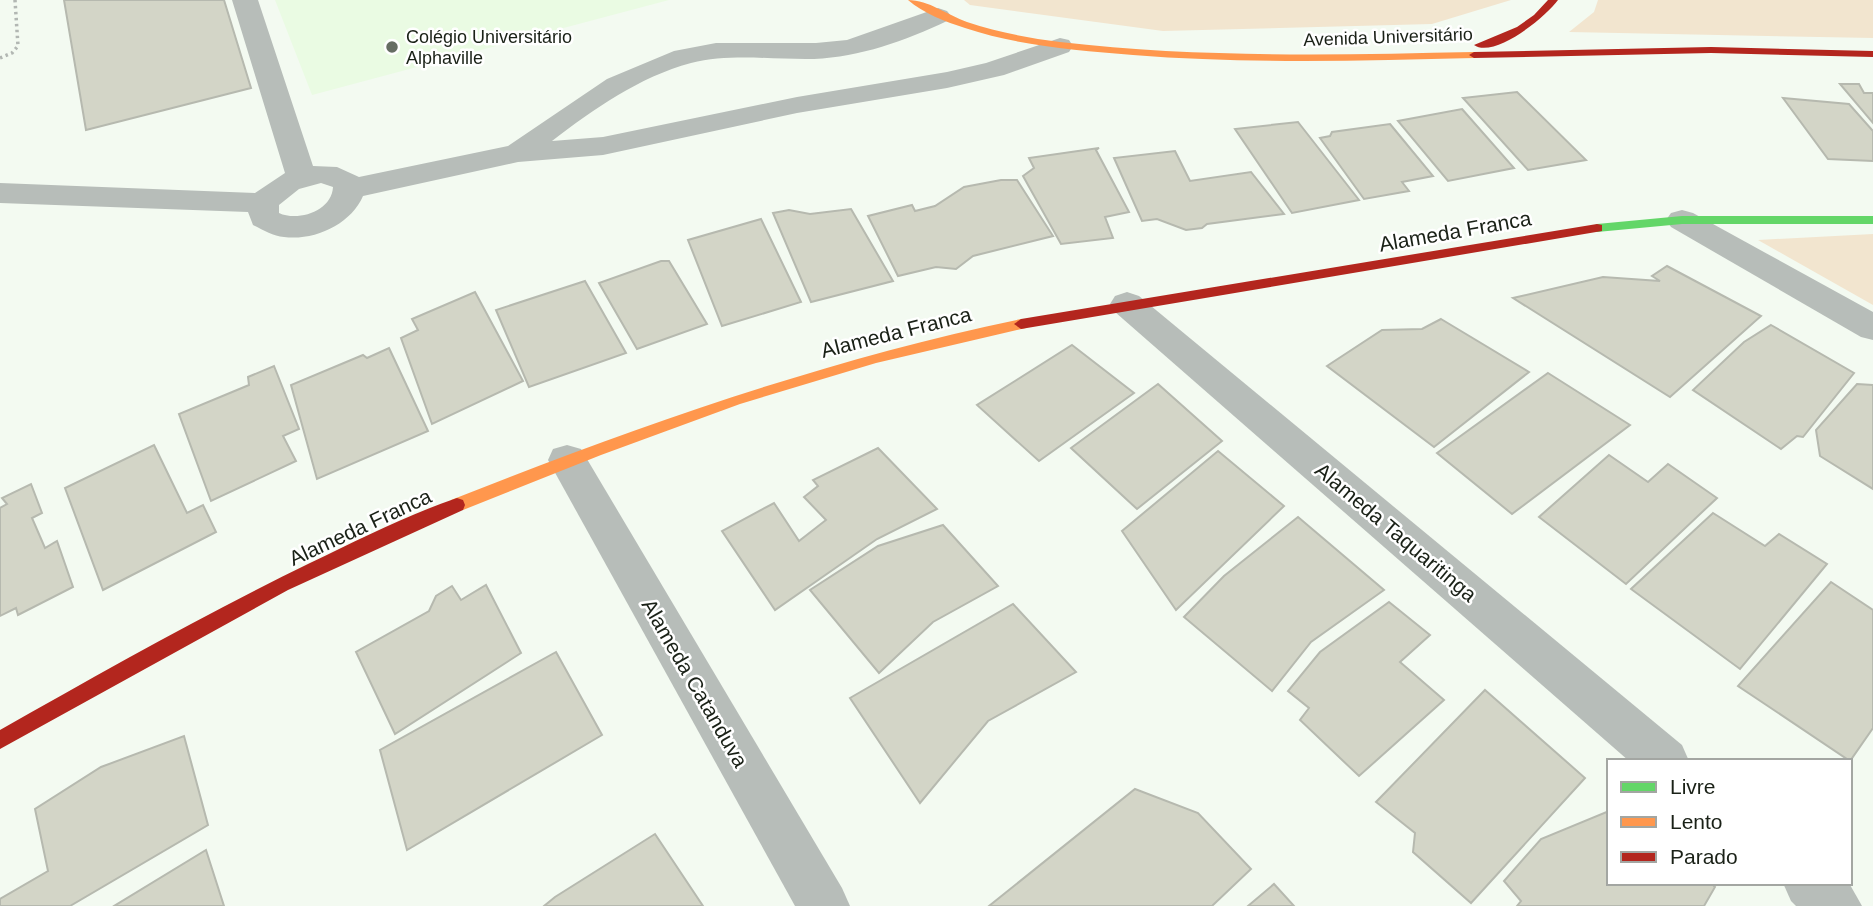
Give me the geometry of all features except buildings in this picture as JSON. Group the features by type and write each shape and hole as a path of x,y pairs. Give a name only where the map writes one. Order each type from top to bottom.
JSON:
{"street":[{"path":"246,0 301,177"},
{"name":"Avenida Universitário","path":"913,0 938,16 1033,43 1237,58 1304,59 1429,54 1711,50 1873,54"},
{"path":"1429,54 1496,41 1542,17 1553,0"},
{"path":"518,153 623,79 685,56 754,49 818,51 869,41 938,16"},
{"path":"869,41 905,88"},
{"path":"349,189 518,153 603,146 797,105 905,88 994,69 1060,46"},
{"path":"0,193 262,203 276,188 301,177 321,174 337,176 348,184 349,189 343,206 328,217 309,225 282,227 264,218 262,203"},
{"path":"1682,220 1873,328"},
{"name":"Alameda Franca","path":"0,740 120,671 380,536 567,460 731,400 834,367 948,338 1128,304 1602,227 1682,220 1873,220"},
{"name":"Alameda Taquaritinga","path":"1128,304 1663,759"},
{"name":"Alameda Catanduva","path":"567,460 824,906"},
{"path":"1811,885 1836,906"}],"path":[{"path":"0,58 12,53 18,46 16,0"}],"shaded area":[{"name":"Colégio Universitário Alphaville","path":"275,0 669,0 312,95"},
{"path":"964,0 1511,0 1432,24 1163,31 970,5"},
{"path":"1598,0 1873,0 1873,38 1569,32 1594,12"},
{"path":"1873,234 1873,305 1758,240"}],"traffic: fast":[{"path":"1597,228 1682,220 1873,220"}],"traffic: slow":[{"path":"913,0 959,23 1009,37 1086,48 1248,57 1474,55"},
{"path":"457,505 595,450 735,400 876,357 1021,324"}],"traffic: jam":[{"path":"1479,45 1501,39 1530,24 1553,0"},
{"path":"1474,55 1711,50 1873,54"},
{"path":"1021,324 1597,228"},
{"path":"0,740 168,645 282,585 457,505"}],"place":[{"name":"Colégio Universitário Alphaville","path":"392,47"}]}
